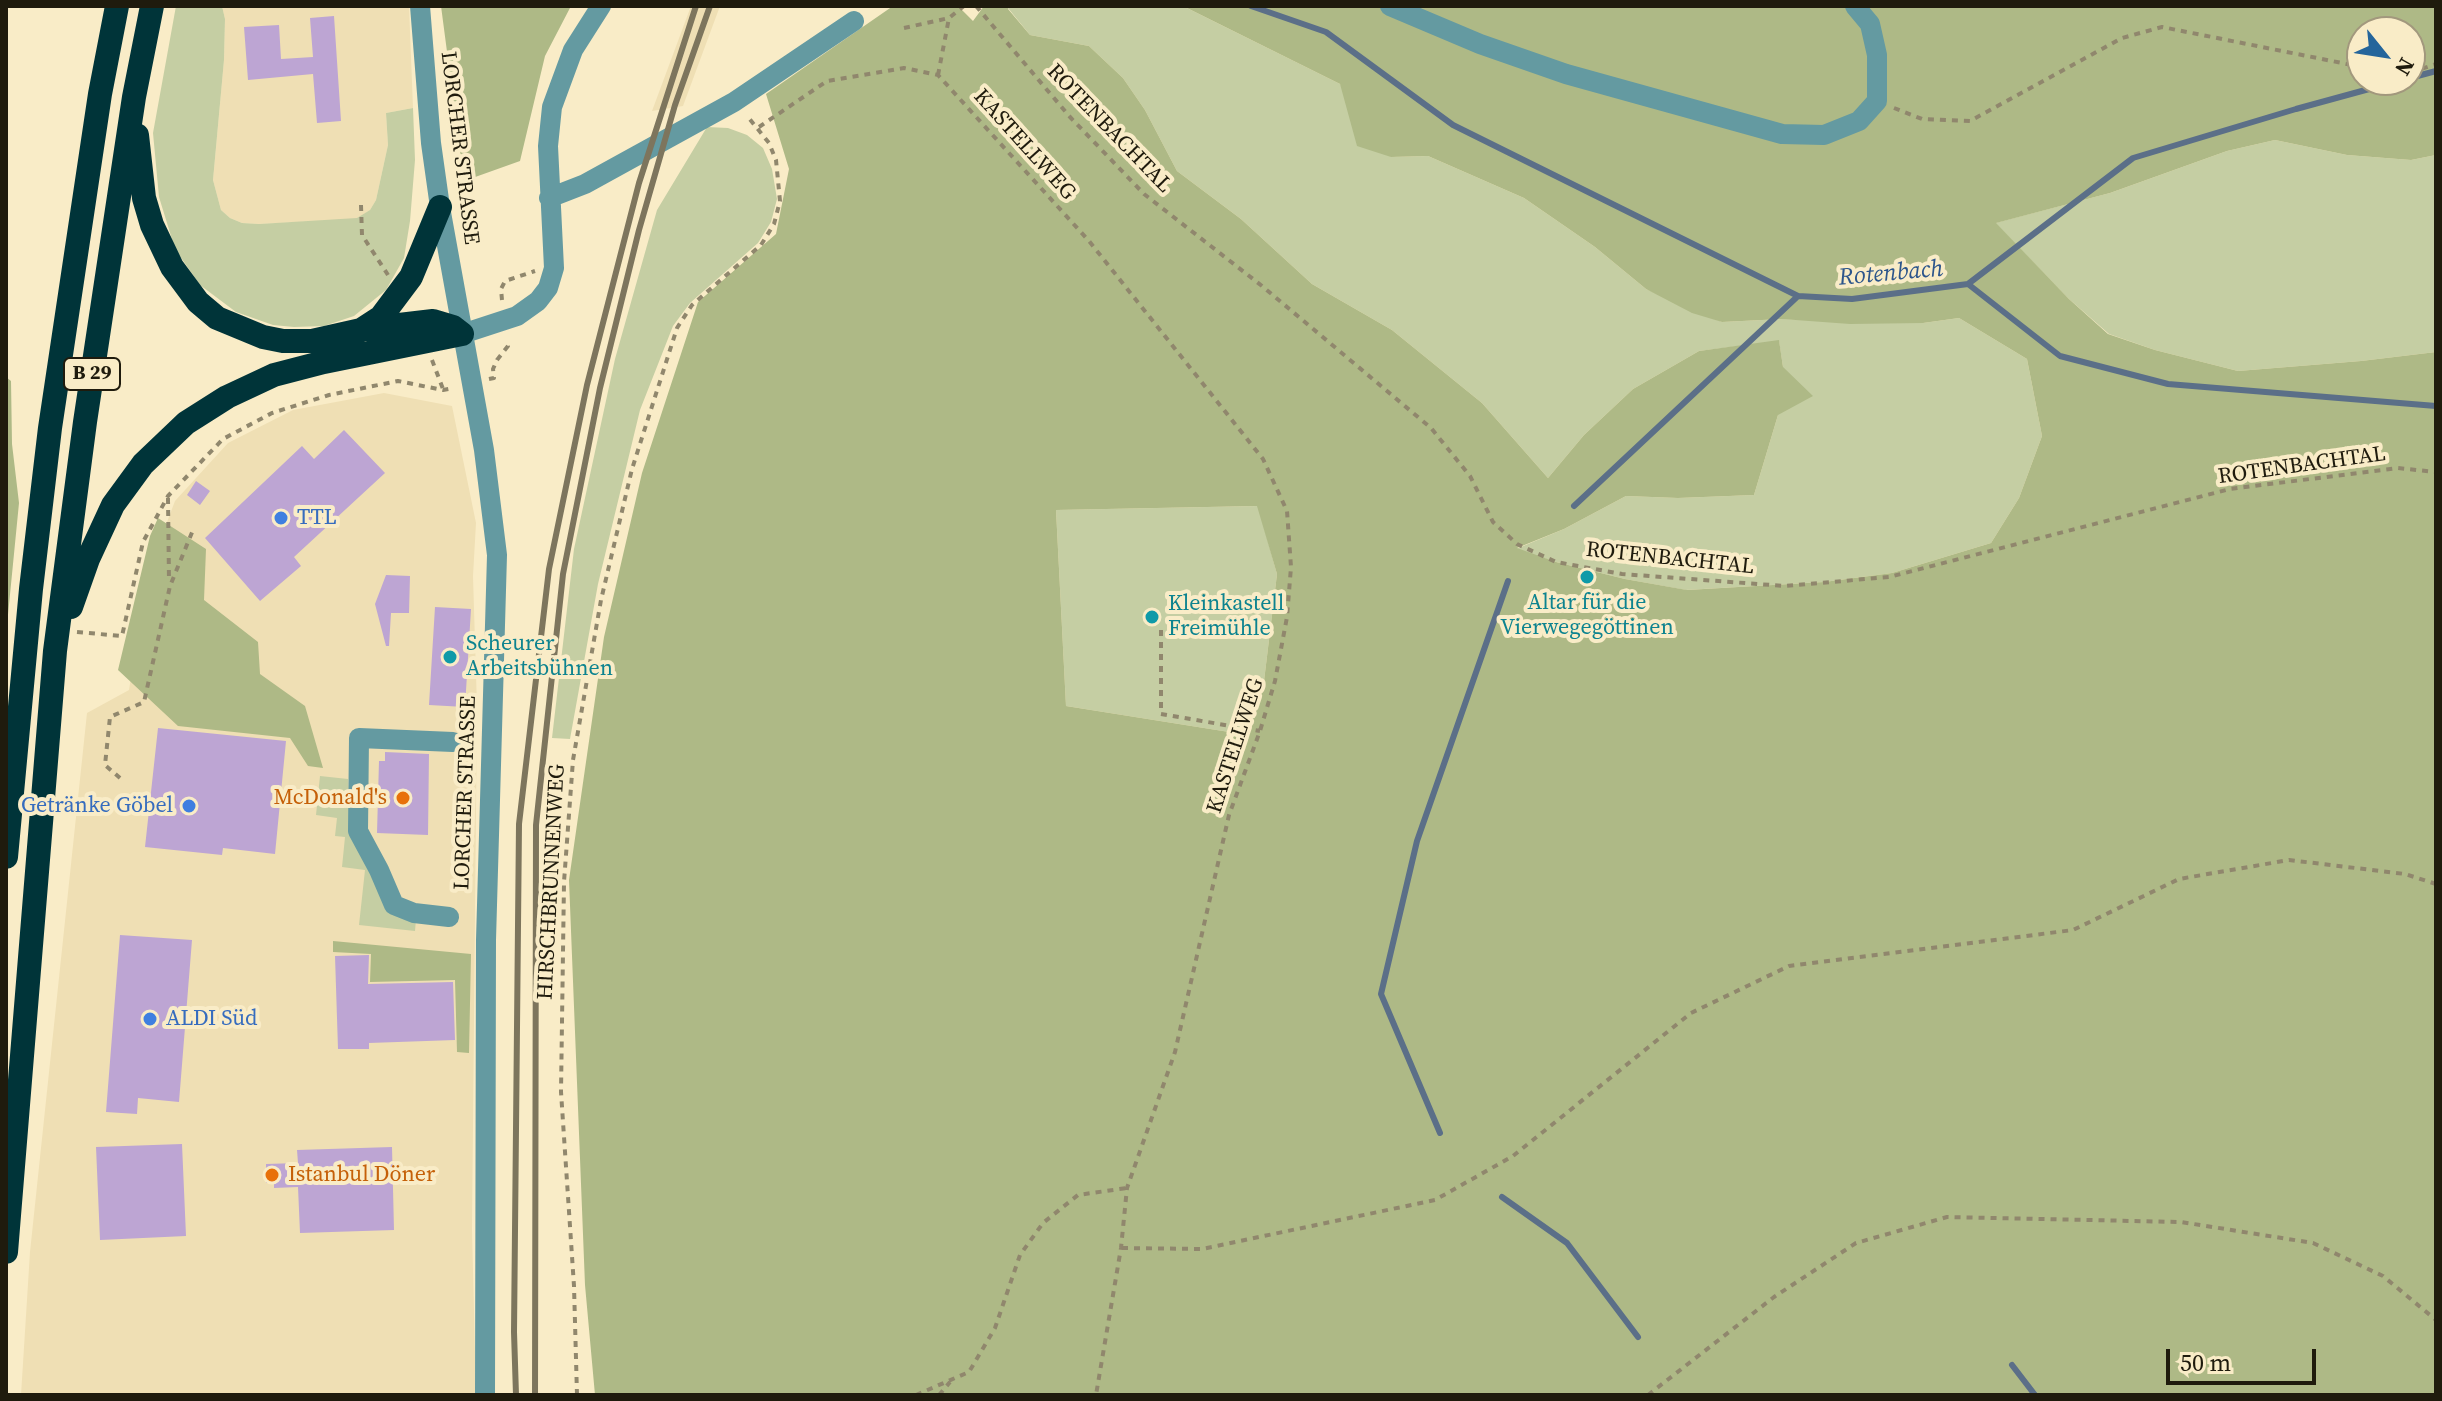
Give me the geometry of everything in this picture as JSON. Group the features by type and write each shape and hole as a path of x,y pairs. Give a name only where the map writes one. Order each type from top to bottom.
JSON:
{"highway":[{"name":"B 29","path":"6,857 31,589 50,428 100,94 117,6"},
{"name":"B 29","path":"6,1252 55,651 85,422 134,97 152,6"},
{"path":"134,97 144,198 152,225 172,267 198,302 217,318 242,330 283,341 312,341 361,330 433,321 453,327 462,334"},
{"path":"361,330 381,317 411,277 440,207"},
{"path":"55,651 88,559 113,505 143,464 186,423 227,397 274,375 462,334"}],"street":[{"name":"LORCHER STRASSE","path":"420,6 431,143 484,450 497,567 486,940 485,1395"},
{"path":"462,334 528,309 548,288 554,268 548,146 552,107 573,50 601,6"},
{"path":"1390,6 1480,44 1566,74 1782,134 1824,135 1859,121 1877,101 1877,55 1870,24 1855,6"},
{"path":"549,198 585,184 734,102 854,21"},
{"path":"449,917 414,913 394,905 358,831 359,738 453,742"}],"path":[{"path":"904,28 949,18 964,6"},
{"name":"ROTENBACHTAL","path":"976,6 1070,117 1144,194 1262,286 1431,428 1470,476 1493,522 1517,544 1556,562 1622,574 1785,586 1889,577 2230,489 2398,468 2436,472"},
{"path":"759,127 827,81 904,68 938,75 949,18"},
{"path":"1877,101 1922,119 1970,121 2122,38 2162,27 2346,64"},
{"name":"KASTELLWEG","path":"938,75 1089,241 1263,459 1287,511 1291,567 1285,630 1275,681 1229,815 1175,1052 1127,1188 1121,1248 1096,1395"},
{"name":"HIRSCHBRUNNENWEG","path":"577,1395 574,1286 561,1092 564,882 573,760 601,600 632,469 677,328 692,305 761,245 774,224 780,201 778,172 769,143 759,127 734,102"},
{"path":"76,632 122,636 143,542 168,496 223,439 272,413 329,395 398,381 443,390 494,378 493,369 508,346 501,289 505,281 534,271 541,265"},
{"path":"168,496 170,586"},
{"path":"120,778 105,765 110,717 144,702 170,586 193,530"},
{"path":"1161,630 1161,714 1260,731"},
{"path":"1121,1248 1202,1249 1435,1200 1513,1156 1691,1013 1789,966 2073,930 2179,879 2289,860 2405,874 2436,884"},
{"path":"916,1395 969,1372 995,1328 1020,1255 1043,1223 1078,1195 1127,1188"},
{"path":"1648,1395 1774,1297 1856,1243 1947,1217 2181,1222 2313,1243 2383,1276 2436,1320"},
{"path":"939,1395 952,1380"},
{"path":"1658,1395 1662,1383"}],"shaded area":[{"path":"222,6 409,6 413,108 386,113 388,145 376,200 370,210 357,219 242,223 221,210 213,180 224,60 225,19"},
{"path":"691,6 720,6 683,106 652,111"},
{"path":"384,393 452,406 476,523 473,576 477,707 472,1229 476,1395 21,1395 30,1252 87,713 129,690 148,572 175,501 228,443 293,410"}],"green space":[{"path":"176,6 222,6 225,19 224,60 213,180 221,210 230,218 242,223 259,224 357,218 370,210 376,200 388,145 386,113 413,108 415,160 404,258 386,290 354,316 324,326 294,327 273,325 236,312 200,285 175,249 159,197 153,133"},
{"path":"441,6 571,6 545,56 520,161 464,181"},
{"path":"893,6 958,6 973,21 984,6 1009,6 1008,9 1030,35 1089,46 1123,78 1145,110 1177,171 1241,219 1312,284 1392,330 1482,403 1548,478 1584,435 1633,389 1699,351 1779,340 1783,367 1813,396 1778,415 1754,495 1678,498 1626,496 1564,529 1517,548 1556,562 1687,590 1824,582 1892,573 1991,543 2019,498 2042,436 2027,359 1959,318 1923,323 1850,324 1782,319 1722,322 1692,313 1646,289 1595,247 1524,198 1428,156 1391,157 1357,146 1340,84 1183,6 2436,6 2436,155 2411,160 2347,155 2275,140 2227,151 2110,193 1996,223 2069,299 2108,334 2155,350 2238,371 2436,352 2436,1395 595,1395 585,1285 569,880 604,637 642,473 698,302 776,234 789,169 766,94","holes":["1257,506 1277,574 1264,681 1248,735 1066,706 1056,510"]},
{"path":"1009,6 1183,6 1340,84 1391,157 1428,156 1524,198 1595,247 1646,289 1722,322 1782,319 1923,323 1959,318 2027,359 2042,436 2019,498 1991,543 1892,573 1824,582 1686,590 1625,579 1516,549 1564,529 1626,496 1678,498 1754,495 1778,415 1783,367 1779,341 1699,351 1633,389 1584,435 1548,478 1482,403 1392,330 1312,284 1241,219 1177,171 1145,110 1123,78 1089,46 1030,35"},
{"path":"707,127 728,128 747,135 763,148 772,169 777,199 771,222 758,243 690,303 673,326 640,410 598,584 570,739 552,738 574,549 615,359 657,210"},
{"path":"2275,140 2347,155 2411,160 2436,155 2436,352 2238,371 2155,350 2109,334 2069,299 1995,223 2110,193 2227,151"},
{"path":"6,377 11,381 12,444 19,503 6,635"},
{"path":"1258,506 1277,574 1264,681 1248,735 1066,706 1056,510"},
{"path":"158,518 206,549 204,600 258,642 260,674 305,706 323,768 308,766 290,738 178,726 118,670 150,536"},
{"path":"320,776 348,779 350,831 416,919 415,931 359,925 365,870 342,867 345,837 335,836 337,818 316,815"},
{"path":"333,941 471,954 469,1053 457,1052 455,980 370,982 371,954 333,952"}],"building":[{"path":"334,16 341,121 317,123 313,74 248,80 244,27 279,25 281,59 313,57 310,18"},
{"name":"TTL","path":"344,430 385,473 294,557 301,566 260,601 205,538 302,446 314,459"},
{"path":"196,481 210,491 200,505 187,495"},
{"path":"386,575 410,576 409,613 391,613 389,646 386,646 375,604"},
{"name":"Scheurer Arbeitsbühnen","path":"435,607 471,609 465,707 429,705"},
{"name":"Getränke Göbel","path":"158,728 286,741 275,854 223,848 222,855 145,847"},
{"name":"McDonald's","path":"385,752 429,754 428,835 377,833 379,761 385,761"},
{"name":"ALDI Süd","path":"120,935 192,940 179,1102 138,1098 137,1114 106,1112"},
{"path":"369,955 368,984 453,982 455,1040 369,1043 369,1049 338,1049 335,956"},
{"path":"182,1144 186,1236 100,1240 96,1147"},
{"path":"392,1147 394,1230 300,1233 298,1187 274,1188 274,1183 266,1183 266,1164 298,1163 297,1150"}],"waterway":[{"name":"Rotenbach","path":"1251,6 1326,32 1453,125 1798,296 1852,299 1968,284 2060,356 2168,384 2436,406"},
{"path":"2426,74 2436,71"},
{"path":"1968,284 2133,158 2346,95"},
{"path":"1574,506 1798,296"},
{"path":"1440,1133 1381,994 1417,841 1508,581"},
{"path":"1502,1197 1567,1243 1638,1337"},
{"path":"2012,1365 2035,1395"}],"railway":[{"path":"516,1395 519,824 549,569 587,385 639,183 696,6"},
{"path":"535,1395 536,825 563,574 600,388 639,230 675,105 710,6"}],"place":[{"name":"TTL","path":"281,518"},
{"name":"Altar für die Vierwegegöttinen","path":"1587,577"},
{"name":"Kleinkastell Freimühle","path":"1152,617"},
{"name":"Scheurer Arbeitsbühnen","path":"450,657"},
{"name":"McDonald's","path":"403,798"},
{"name":"Getränke Göbel","path":"189,806"},
{"name":"ALDI Süd","path":"150,1019"},
{"name":"Istanbul Döner","path":"272,1175"}]}
